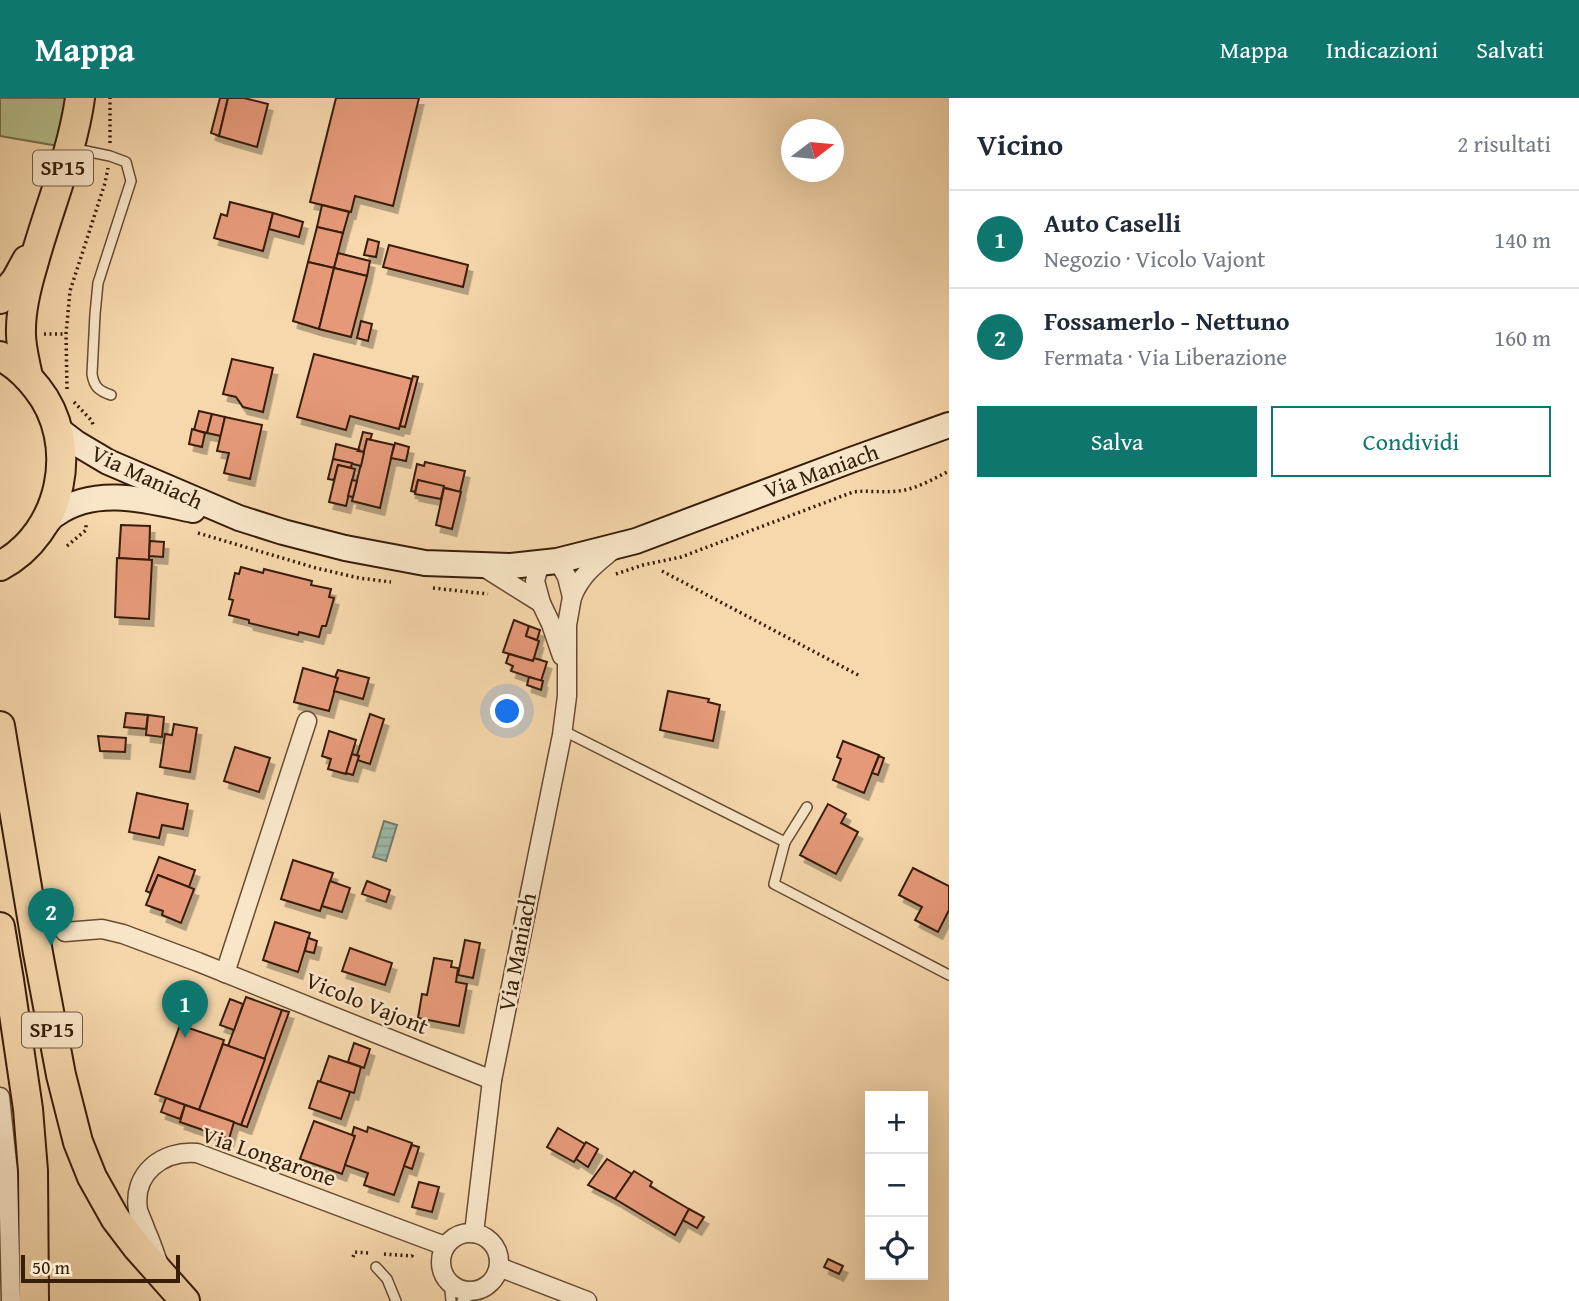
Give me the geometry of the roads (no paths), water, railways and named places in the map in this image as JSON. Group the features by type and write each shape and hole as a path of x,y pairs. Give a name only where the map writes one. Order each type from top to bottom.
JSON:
{"main road":[{"name":"SP15","path":"28,377 21,328 27,287 40,236 70,148 80,98"},
{"name":"SP15","path":"0,299 16,280 40,236"},
{"name":"SP15","path":"0,356 28,377 48,404 59,430 63,466 55,501 39,533 27,546 0,566"},
{"name":"Via Maniach","path":"59,430 108,462 239,518 283,533 368,553 425,562 511,566 551,562 615,548 949,425"},
{"name":"Via Maniach","path":"39,533 55,514 87,501 113,497 239,518"},
{"name":"SP15","path":"0,726 40,967 61,1075 78,1142 92,1177 115,1218 163,1279 185,1301"},
{"name":"SP15","path":"0,927 26,1096 33,1171 34,1301"}],"street":[{"name":"Via Maniach","path":"474,1233 492,1080 562,730 567,696 567,625 572,597 584,575 615,548"},
{"name":"Via Maniach","path":"567,673 541,603 535,581 538,570 551,562 562,568 568,578 572,597"},
{"name":"Via Maniach","path":"482,566 541,603"},
{"path":"225,973 307,721"},
{"name":"Vicolo Vajont","path":"65,932 102,929 123,934 492,1080"},
{"path":"0,1097 8,1172 11,1301"},
{"name":"Via Longarone","path":"163,1279 141,1219 138,1196 141,1184 153,1165 163,1158 185,1152 197,1153 445,1246"},
{"path":"474,1233 494,1245 498,1253 499,1267 489,1284 468,1296 446,1280 440,1265 445,1246 461,1234 474,1233"},
{"path":"499,1267 587,1301"}],"lane":[{"path":"70,148 126,162 131,181 98,283 95,314 92,374 94,384 100,391 111,395"},
{"path":"562,730 785,842"},
{"path":"807,807 785,842 774,884 949,975"},
{"path":"376,1267 387,1279 396,1301"},
{"path":"446,1280 451,1301"}],"place":[{"name":"Fossamerlo - Nettuno","path":"51,946"},
{"name":"Auto Caselli","path":"185,1038"}]}
